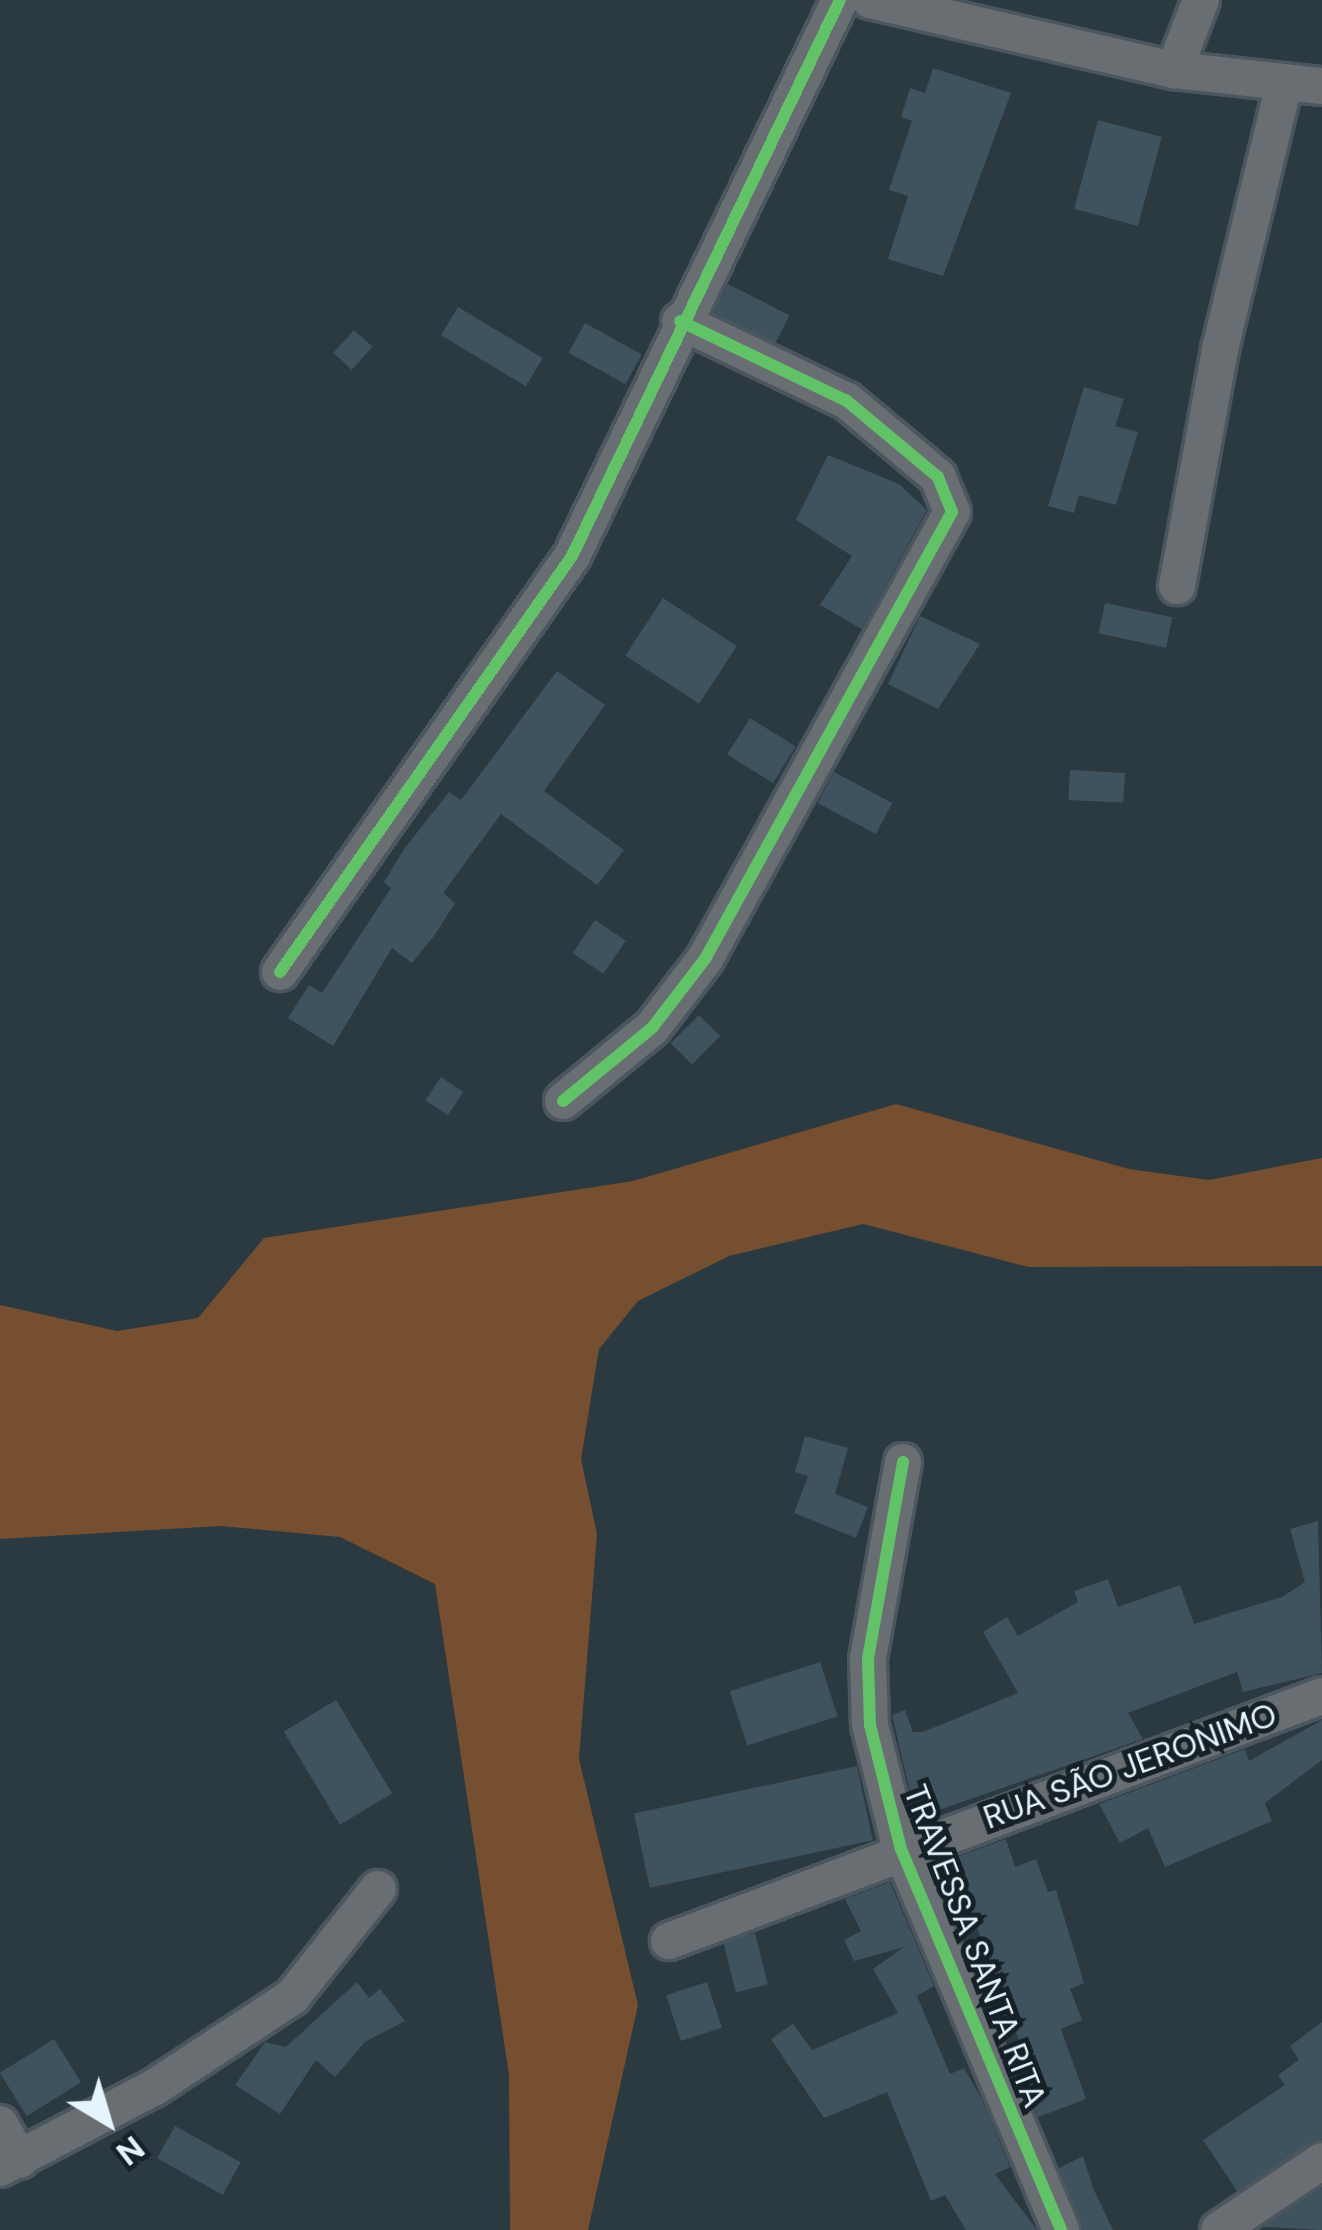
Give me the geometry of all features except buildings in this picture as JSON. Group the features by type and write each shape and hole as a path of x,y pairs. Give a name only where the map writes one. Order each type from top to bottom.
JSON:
{"street":[{"path":"280,972 572,556 680,320 840,0"},
{"path":"870,0 1174,70 1322,86"},
{"path":"1174,70 1201,0"},
{"path":"1178,586 1220,349 1283,85"},
{"path":"563,1101 652,1028 705,958 952,512 938,477 847,401 680,320"},
{"name":"TRAVESSA SANTA RITA","path":"903,1462 868,1659 870,1725 901,1849 1060,2230"},
{"name":"RUA SÃO JERONIMO","path":"669,1941 901,1849 1322,1696"},
{"path":"0,2124 10,2164 292,1996 378,1889"},
{"path":"1219,2230 1322,2161"}],"shaded area":[{"path":"896,1104 1129,1169 1209,1180 1322,1158 1322,1266 1029,1267 863,1224 729,1256 638,1301 599,1349 581,1459 597,1534 579,1759 638,2005 588,2230 510,2230 509,2075 435,1584 340,1537 220,1526 0,1539 0,1305 117,1331 198,1318 264,1238 633,1181"}],"cycle path":[{"path":"280,972 572,556 840,0"},
{"path":"563,1101 652,1028 705,959 952,512 938,477 847,401 680,321"},
{"path":"903,1462 868,1659 870,1725 901,1849 1061,2230"}]}
